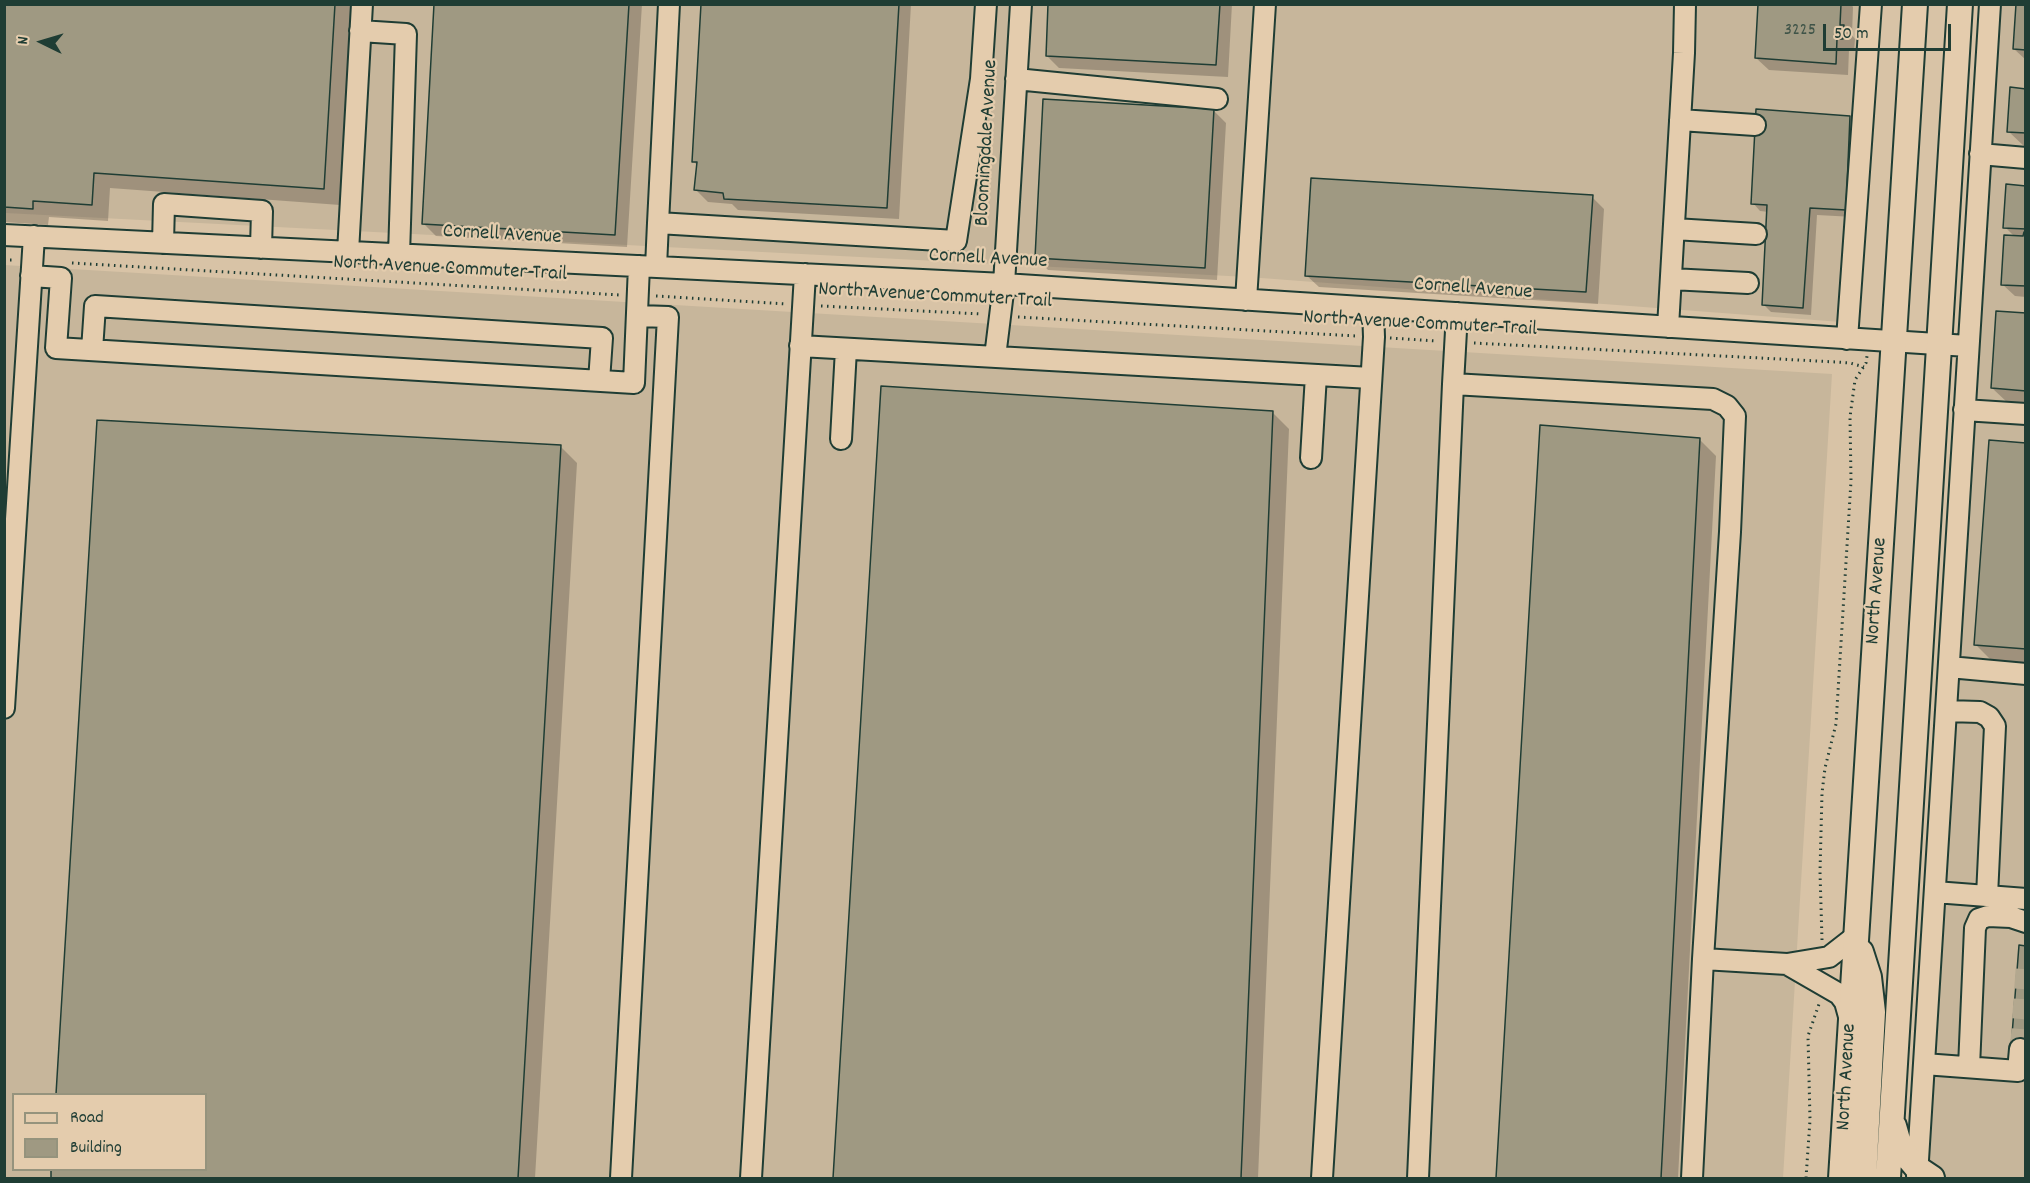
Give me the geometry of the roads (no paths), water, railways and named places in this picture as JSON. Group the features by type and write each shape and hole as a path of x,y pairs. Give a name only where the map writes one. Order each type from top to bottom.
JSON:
{"main road":[{"name":"North Avenue","path":"1841,1179 1915,4"},
{"path":"1888,1179 1960,4"},
{"path":"1856,936 1869,977 1873,1011 1864,1179"},
{"path":"1892,1117 1898,1140 1922,1175"}],"street":[{"path":"348,252 362,4"},
{"path":"32,268 60,278 56,348 634,383 638,296 657,223 669,4"},
{"path":"657,223 956,241 981,79 986,4"},
{"name":"Bloomingdale Avenue","path":"995,357 1004,284 1021,4"},
{"path":"1246,300 1265,4"},
{"path":"1668,327 1685,4"},
{"path":"1847,339 1871,4"},
{"path":"1922,1175 1924,1064 1990,4"},
{"path":"360,31 406,34 399,255"},
{"path":"1016,79 1217,99"},
{"path":"1680,120 1755,125"},
{"path":"1980,154 2025,158"},
{"path":"163,243 164,204 262,211 261,248"},
{"path":"1674,229 1756,234"},
{"name":"Cornell Avenue","path":"4,235 1004,284 1968,346"},
{"path":"4,708 34,236"},
{"path":"751,1179 805,274"},
{"path":"1671,279 1748,283"},
{"path":"92,350 95,306 602,338 599,381"},
{"path":"1322,1179 1374,337 1373,308"},
{"path":"1418,1179 1457,313"},
{"path":"621,1179 668,317 638,316"},
{"path":"800,346 1371,378"},
{"path":"841,440 846,349"},
{"path":"1311,458 1316,375"},
{"path":"1453,384 1713,399 1727,406 1735,416 1692,1179"},
{"path":"1964,410 2025,414"},
{"path":"1949,668 2025,674"},
{"path":"1946,711 1980,712 1989,717 1995,726 1987,896"},
{"path":"1935,892 2025,899"},
{"path":"1969,1067 1975,928 1979,919 1988,916 2011,917 2025,922"},
{"path":"1703,958 1787,964 1829,957 1856,936"},
{"path":"1787,964 1839,994 1845,1002 1851,1021"},
{"path":"1924,1064 2018,1071 2020,1049"}],"tunnel":[{"path":"2020,1049 2026,964"}]}
